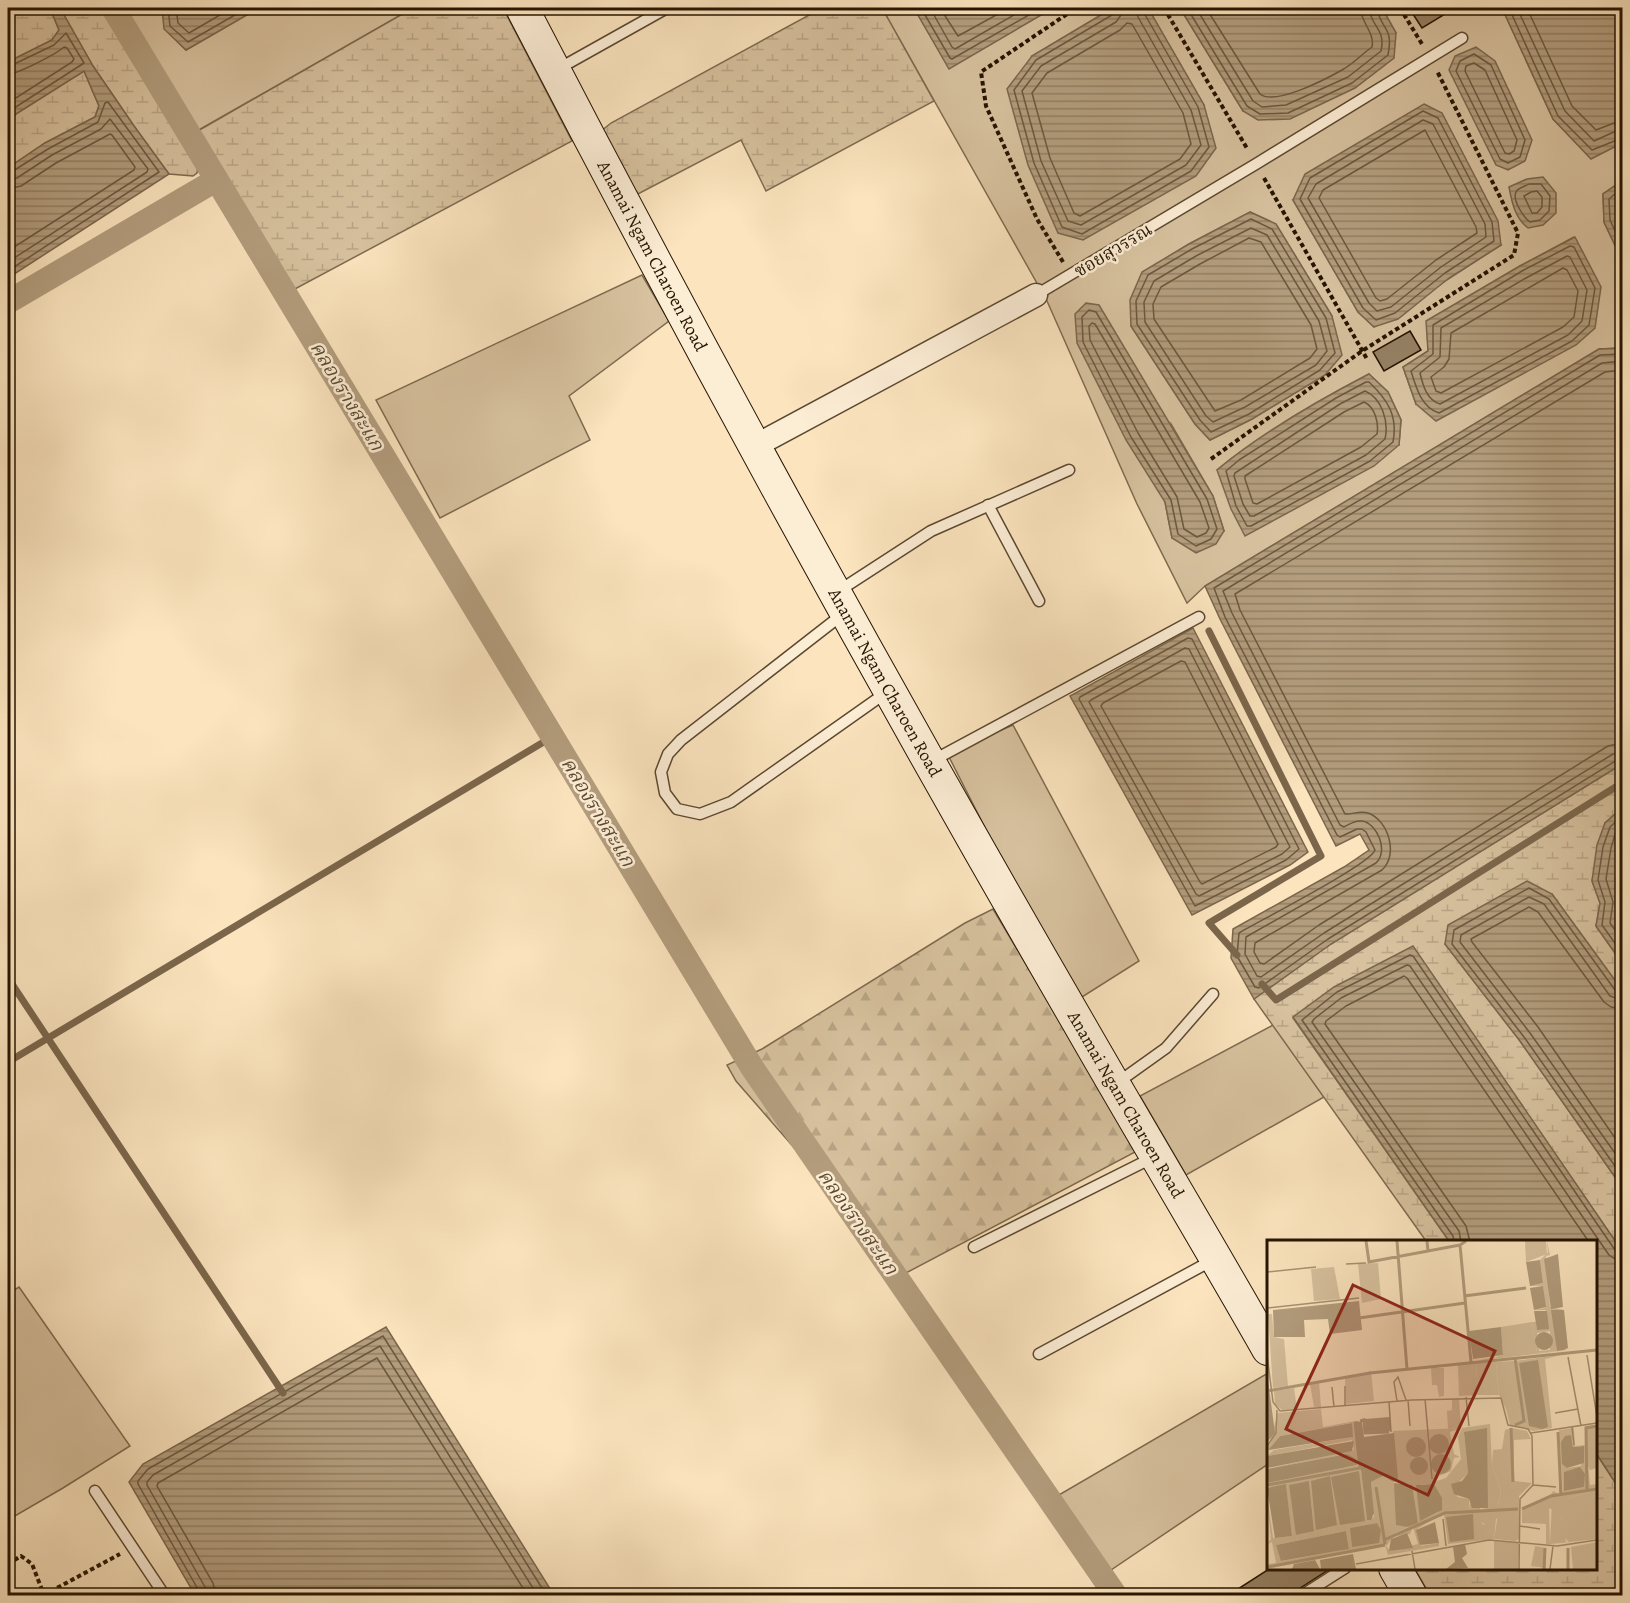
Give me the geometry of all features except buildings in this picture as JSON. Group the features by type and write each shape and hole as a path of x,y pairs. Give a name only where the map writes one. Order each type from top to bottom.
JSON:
{"street":[{"name":"Anamai Ngam Charoen Road","path":"522,8 603,165 840,602 1114,1084 1267,1346"},
{"name":"ซอยสุวรรณ","path":"754,446 1036,295"},
{"path":"1396,1570 1411,1596"}],"lane":[{"path":"555,71 667,8"},
{"name":"ซอยสุวรรณ","path":"1036,295 1462,38"},
{"path":"890,690 731,802 700,814 677,809 665,793 661,772 668,754 681,740 840,602 931,531 1070,470"},
{"path":"988,505 1039,601"},
{"path":"930,762 1199,617"},
{"path":"1114,1084 1166,1048 1213,994"},
{"path":"974,1247 1157,1156"},
{"path":"1039,1354 1216,1258"},
{"path":"95,1491 165,1596"},
{"path":"1301,1596 1343,1570"}],"path":[{"path":"1071,274 1037,219 986,106 981,72 1076,8"},
{"path":"1164,8 1367,360"},
{"path":"1211,459 1362,351 1514,255 1518,233 1430,58 1400,8"},
{"path":"8,1564 21,1556 32,1564 44,1595 133,1547"}],"green space":[{"path":"27,8 50,8 59,30 52,40 8,62 8,17"},
{"path":"60,8 103,8 198,164 197,173 193,176 169,174 93,66"},
{"path":"126,8 162,8 165,29 186,50 259,8 413,8 197,131"},
{"path":"413,8 503,8 572,141 293,290 189,136"},
{"path":"822,8 882,8 934,101 766,191 741,140 636,195 600,132 611,123"},
{"path":"882,8 914,8 949,68 1053,8 1117,8 1111,9 1032,56 1204,105 1148,8 1180,8 1243,111 1396,33 1382,8 1502,8 1553,119 1591,158 1622,143 1622,181 1603,194 1604,222 1622,260 1622,348 1599,349 1205,586 1187,603 1137,504 1047,301","holes":["1293,200 1501,245 1374,327 1358,312","1250,212 1276,224 1332,316 1325,375 1252,419 1210,440 1195,424 1131,326 1143,272 1189,244","1574,237 1416,404 1403,367 1428,351 1427,321","1369,374 1388,392 1401,420 1399,445 1218,469 1272,430","1171,424 1213,496 1224,531 1172,538 1165,502"]},
{"path":"84,71 99,106 95,117 45,143 8,168 8,119"},
{"path":"642,275 669,321 569,396 590,440 440,518 376,400"},
{"path":"1013,725 1139,961 1082,997 1061,977 947,753"},
{"path":"1622,764 1622,808 1605,823 1592,881 1600,903 1596,926 1622,963 1622,990 1552,894 1445,944 1520,1041 1622,1187 1622,1251 1413,947 1293,1018 1448,1240 1425,1240 1254,999 1331,944"},
{"path":"993,909 1137,1151 904,1274 736,1081 727,1065 762,1049 965,923"},
{"path":"1273,1025 1324,1097 1186,1175 1140,1096"},
{"path":"19,1287 130,1446 8,1520 8,1294"},
{"path":"1267,1374 1267,1465 1108,1572 1052,1499"},
{"path":"1597,1455 1622,1493 1622,1595 1430,1595 1416,1570 1597,1570"}],"water":[{"path":"50,8 60,8 93,66 169,174 8,278 8,168 45,143 95,117 99,106 84,71 8,119 8,62 52,40 59,30"},
{"path":"162,8 259,8 186,50 164,29"},
{"path":"914,8 1053,8 949,69"},
{"path":"1148,8 1204,105 1216,148 1196,176 1083,240 1058,233 1028,165 1007,89 1032,56 1111,9"},
{"path":"1180,8 1382,8 1396,33 1394,58 1355,88 1290,119 1258,120 1243,111"},
{"path":"1502,8 1622,8 1622,143 1591,159 1553,119"},
{"path":"1476,47 1495,61 1532,140 1525,161 1508,170 1496,165 1449,70 1455,56"},
{"path":"1424,104 1442,113 1498,221 1501,245 1449,278 1398,319 1374,327 1358,312 1293,200 1305,174"},
{"path":"1543,177 1556,193 1556,213 1543,225 1528,228 1517,215 1509,187 1527,179"},
{"path":"1622,181 1622,260 1604,222 1603,194"},
{"path":"1250,212 1276,224 1332,316 1342,355 1325,375 1252,419 1210,440 1195,424 1131,326 1130,300 1142,272"},
{"path":"1575,237 1601,287 1595,328 1576,345 1436,421 1416,404 1403,367 1428,351 1426,321"},
{"path":"1086,303 1099,305 1213,496 1224,531 1216,544 1196,553 1172,538 1165,502 1126,440 1077,343 1075,314"},
{"path":"1622,348 1622,764 1331,944 1254,999 1231,958 1233,929 1344,867 1369,850 1360,834 1336,846 1205,586 1599,349"},
{"path":"1369,374 1388,392 1401,420 1399,445 1374,466 1245,536 1231,509 1217,470 1291,418"},
{"path":"1193,628 1308,852 1290,865 1192,915 1070,696"},
{"path":"1622,808 1622,963 1596,926 1600,903 1592,881 1597,845 1605,823"},
{"path":"1527,881 1552,894 1622,990 1622,1187 1520,1041 1445,944 1448,925"},
{"path":"1413,946 1622,1251 1622,1493 1597,1455 1597,1240 1448,1240 1293,1017 1334,987"},
{"path":"386,1327 554,1595 195,1595 129,1482 143,1464"}],"waterway":[{"name":"คลองรางสะแก","path":"113,8 753,1069 1116,1596"},
{"path":"8,302 216,180"},
{"path":"1209,631 1321,856 1209,923 1237,955"},
{"path":"8,1062 552,737"},
{"path":"1262,984 1276,1000 1622,783"},
{"path":"8,978 283,1393"}]}
